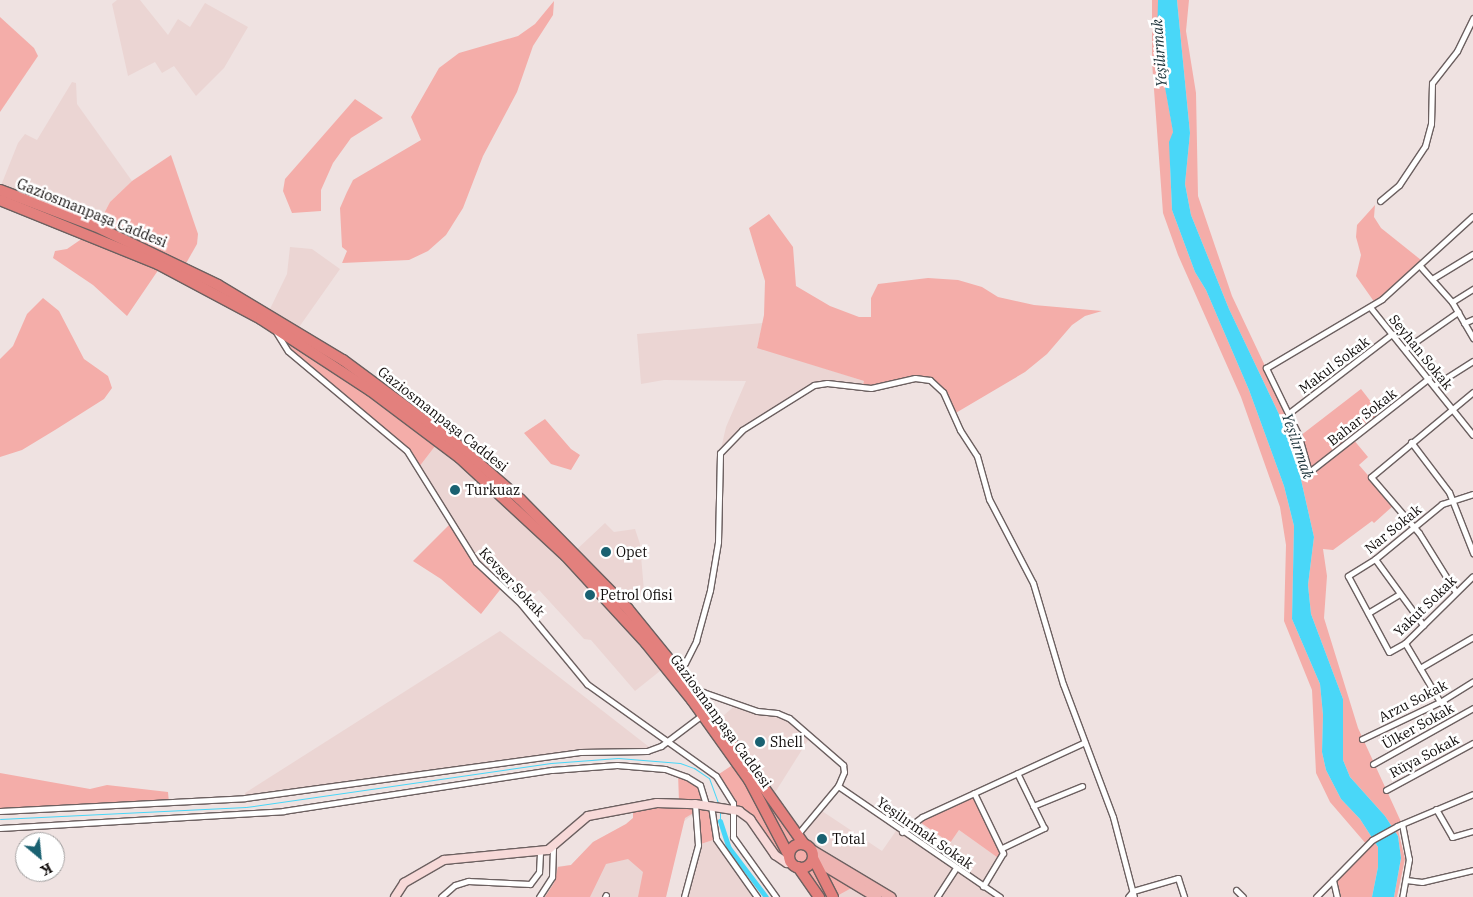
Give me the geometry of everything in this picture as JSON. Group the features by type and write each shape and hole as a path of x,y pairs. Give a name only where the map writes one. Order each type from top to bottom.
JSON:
{"highway":[{"name":"Gaziosmanpaşa Caddesi","path":"0,190 95,226 184,267 279,319 368,378 458,445 520,499 591,569 698,695 809,851"},
{"name":"Gaziosmanpaşa Caddesi","path":"0,200 158,264 275,327 396,408 497,490 621,614 702,714 749,780 792,861 819,897"},
{"path":"809,851 807,866 792,861 795,846 809,851 833,897"}],"main road":[{"name":"Gaziosmanpaşa Caddesi","path":"809,851 876,897"},
{"name":"Gaziosmanpaşa Caddesi","path":"809,851 891,897"}],"street":[{"path":"1380,201 1399,185 1425,146 1431,124 1432,83 1455,54 1473,18"},
{"path":"1289,413 1266,368 1370,307 1420,266 1473,216"},
{"path":"1432,279 1473,254"},
{"path":"1420,266 1452,302 1473,338"},
{"path":"1452,302 1473,289"},
{"name":"Seyhan Sokak","path":"1370,307 1473,435"},
{"path":"1405,349 1458,312"},
{"path":"1464,323 1473,318"},
{"name":"Kevser Sokak","path":"275,327 288,351 407,451 476,562 521,604 587,684 716,776 728,791 730,809"},
{"name":"Makul Sokak","path":"1289,413 1392,334"},
{"path":"1434,386 1473,361"},
{"path":"677,669 685,662 696,641 710,590 718,542 720,453 742,430 814,385 827,383 871,388 925,378 938,386 947,399 960,430 981,464 989,499 1027,570 1063,684 1113,817 1133,894"},
{"name":"Bahar Sokak","path":"1289,413 1309,472 1429,378"},
{"path":"1455,591 1414,528 1372,481 1373,473 1473,392"},
{"path":"1467,426 1473,423"},
{"path":"1411,442 1453,500 1473,553"},
{"name":"Nar Sokak","path":"1348,576 1375,559 1438,507 1473,494"},
{"path":"1375,559 1423,625"},
{"name":"Yakut Sokak","path":"1348,576 1389,652 1405,644 1455,591 1473,576"},
{"path":"1368,613 1400,594"},
{"path":"1420,668 1473,637"},
{"path":"1405,644 1440,702"},
{"name":"Arzu Sokak","path":"1362,739 1440,702 1473,681"},
{"path":"698,695 703,692 757,711 777,713 789,718 843,765 844,772 838,786 796,835"},
{"name":"Ülker Sokak","path":"1373,764 1473,708"},
{"path":"0,811 281,794 580,752 647,751 668,741 702,714"},
{"path":"902,832 922,817 1085,742"},
{"name":"Rüya Sokak","path":"1386,790 1473,743"},
{"path":"0,828 283,811 552,770 617,765 665,769 687,777 700,785 711,806 713,829 718,842 757,897"},
{"path":"1002,848 1044,828 1017,773"},
{"name":"Yeşilırmak Sokak","path":"838,786 955,869 1000,897"},
{"path":"1033,806 1082,786"},
{"path":"974,793 1002,848 1001,860 983,886"},
{"path":"1316,897 1372,840 1394,827 1473,794"},
{"path":"395,897 408,879 450,858 540,852 554,847 574,824 588,816 657,803 695,804 730,809 750,819 775,855 787,863 792,861"},
{"path":"684,897 698,845 695,804"},
{"path":"730,809 733,837 776,897"},
{"path":"1436,810 1452,837 1473,831"},
{"path":"1402,824 1409,852 1402,897"},
{"path":"539,897 552,877 554,847"},
{"path":"441,897 449,889 468,881 530,884 540,872 540,852"},
{"path":"938,897 955,869"},
{"path":"1406,880 1422,882 1473,870"},
{"path":"1128,897 1178,878 1184,897"},
{"path":"1333,880 1337,897"},
{"path":"1236,890 1243,897"}],"shaded area":[{"path":"117,0 140,0 168,35 178,19 190,27 205,3 248,27 224,68 196,96 174,66 162,73 155,62 128,76 112,4"},
{"path":"1152,0 1158,0 1159,52 1173,131 1170,165 1172,210 1195,272 1206,290 1249,390 1284,486 1294,526 1292,619 1320,684 1323,715 1322,752 1326,770 1341,799 1360,819 1378,847 1378,867 1372,897 1341,897 1336,877 1367,845 1330,802 1316,773 1312,690 1284,621 1286,545 1280,507 1241,397 1178,255 1163,213 1152,62"},
{"path":"1177,0 1189,0 1186,31 1196,93 1198,196 1232,296 1266,368 1300,436 1361,389 1382,416 1353,439 1368,457 1359,465 1394,505 1374,523 1372,521 1333,550 1323,549 1327,576 1324,618 1358,728 1402,824 1397,826 1405,859 1397,897 1394,897 1401,858 1398,836 1385,816 1350,777 1343,760 1343,699 1311,614 1308,585 1314,537 1297,462 1286,429 1229,309 1191,215 1185,184 1190,133"},
{"path":"554,1 553,15 533,46 517,92 483,156 463,208 446,235 428,251 409,260 342,263 347,251 342,247 340,208 347,192 353,180 421,140 411,117 439,68 459,53 518,36 535,24"},
{"path":"0,17 34,48 38,56 0,112"},
{"path":"72,82 76,83 77,104 132,181 110,202 97,227 0,188 18,143 25,134 37,140"},
{"path":"355,99 383,118 351,138 333,163 321,190 321,211 292,213 283,191 285,179"},
{"path":"171,155 198,234 197,244 184,267 97,227 110,202 132,181"},
{"path":"1375,205 1374,217 1381,228 1421,260 1375,303 1356,276 1361,255 1356,237 1357,225"},
{"path":"769,214 793,247 796,286 830,306 859,317 871,317 871,298 878,284 928,278 958,280 982,287 998,297 1034,305 1102,311 1085,316 1072,325 1047,354 1025,372 954,414 947,399 925,378 862,388 864,381 757,348 764,315 765,281 749,228"},
{"path":"83,238 161,266 127,316 93,285 53,258 55,251 67,249"},
{"path":"290,247 312,249 340,269 297,330 268,313 287,274"},
{"path":"43,298 59,311 84,359 108,376 112,388 104,399 55,430 22,450 0,457 0,359 13,346 27,314"},
{"path":"763,323 757,347 864,381 862,388 819,384 742,430 720,453 726,427 746,381 664,380 641,384 637,334"},
{"path":"278,338 317,353 439,441 419,467 411,456 288,351"},
{"path":"545,419 571,449 580,455 571,470 551,464 524,433"},
{"path":"439,441 497,490 665,667 635,691 591,640 584,639 539,590 521,604 476,562 419,467"},
{"path":"452,522 470,555 503,586 481,614 441,579 413,561"},
{"path":"605,523 614,532 635,529 640,544 644,591 628,609 574,552"},
{"path":"500,631 653,750 580,752 245,798 245,793"},
{"path":"737,704 782,714 810,737 776,791 768,796 717,721"},
{"path":"737,762 759,797 766,793 803,844 857,885 835,897 819,897 796,866 790,861 787,863 756,827 734,810 716,776"},
{"path":"0,773 90,789 107,785 168,792 169,803 0,811"},
{"path":"678,773 696,781 706,805 711,806 716,839 698,845 695,812 685,818 666,897 638,897 643,872 628,859 606,864 590,897 545,897 554,883 558,867 571,865 593,842 626,824 633,818 633,807 679,802"},
{"path":"974,793 1002,846 1001,860 959,830 950,843 917,820"},
{"path":"633,807 696,812 683,822 666,897 539,897 553,867 571,865 593,842 626,824 633,818"},
{"path":"819,809 882,851 898,828 939,858 959,830 1001,860 983,886 1000,897 833,897 797,835"},
{"path":"716,839 757,897 684,897 698,845"}],"water":[{"name":"Yeşilırmak","path":"1158,0 1177,0 1190,133 1185,184 1191,215 1229,309 1286,429 1297,462 1314,537 1308,585 1311,614 1343,699 1343,760 1350,777 1385,816 1398,836 1401,858 1394,897 1372,897 1378,867 1378,847 1360,819 1341,799 1326,770 1322,752 1323,715 1320,684 1292,619 1294,526 1284,486 1249,390 1206,290 1195,272 1172,210 1169,142 1173,132 1157,43"}],"waterway":[{"path":"0,819 246,807 551,763 618,758 680,763 694,768 709,778 719,806"},
{"path":"720,812 720,821"},
{"path":"720,821 729,848 766,897"}],"place":[{"name":"Turkuaz","path":"455,490"},
{"name":"Opet","path":"606,552"},
{"name":"Petrol Ofisi","path":"590,595"},
{"name":"Shell","path":"760,742"},
{"name":"Total","path":"822,839"}]}
